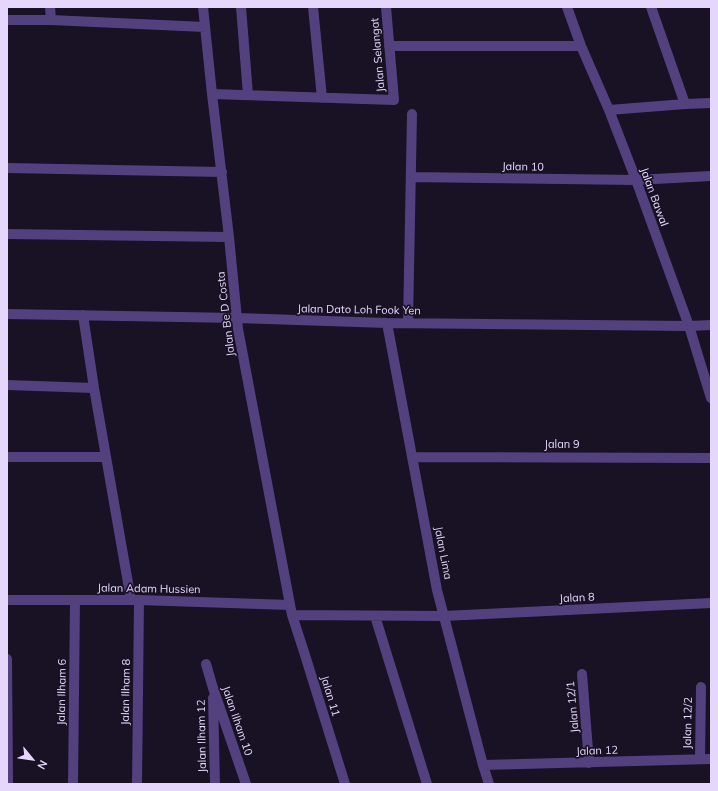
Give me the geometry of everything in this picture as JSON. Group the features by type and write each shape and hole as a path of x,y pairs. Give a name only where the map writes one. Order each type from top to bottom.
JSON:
{"street":[{"path":"50,7 51,20"},
{"name":"Jalan Be D Costa","path":"203,7 212,94 230,237 239,337 291,610"},
{"path":"241,7 248,95"},
{"path":"212,94 322,98 313,7"},
{"name":"Jalan Selangat","path":"322,98 394,100 386,7"},
{"name":"Jalan Bawal","path":"567,7 581,46 609,110 636,180 690,326 711,398"},
{"path":"651,7 685,104"},
{"path":"7,20 51,20 205,27"},
{"path":"389,46 581,46"},
{"path":"609,110 711,103"},
{"path":"408,323 412,114"},
{"path":"7,168 222,172"},
{"name":"Jalan 10","path":"411,177 636,180 711,176"},
{"path":"7,234 230,237"},
{"name":"Jalan Dato Loh Fook Yen","path":"7,314 237,318 387,323 711,325"},
{"name":"Jalan Ilham 8","path":"84,315 94,388 106,457 135,600 137,784"},
{"name":"Jalan Lima","path":"387,323 438,590 488,784"},
{"path":"7,385 94,388"},
{"path":"7,457 106,457"},
{"name":"Jalan 9","path":"412,457 711,458"},
{"name":"Jalan Adam Hussien","path":"7,600 135,600 375,616"},
{"name":"Jalan Ilham 6","path":"73,784 75,600"},
{"name":"Jalan 8","path":"375,616 444,616 711,603"},
{"name":"Jalan 11","path":"291,610 345,784"},
{"path":"375,616 427,784"},
{"path":"7,659 8,784"},
{"name":"Jalan Ilham 10","path":"206,664 246,784"},
{"name":"Jalan 12/1","path":"582,674 589,763"},
{"name":"Jalan 12/2","path":"700,760 701,687"},
{"name":"Jalan Ilham 12","path":"213,688 214,784"},
{"name":"Jalan 12","path":"483,766 711,759"}]}
